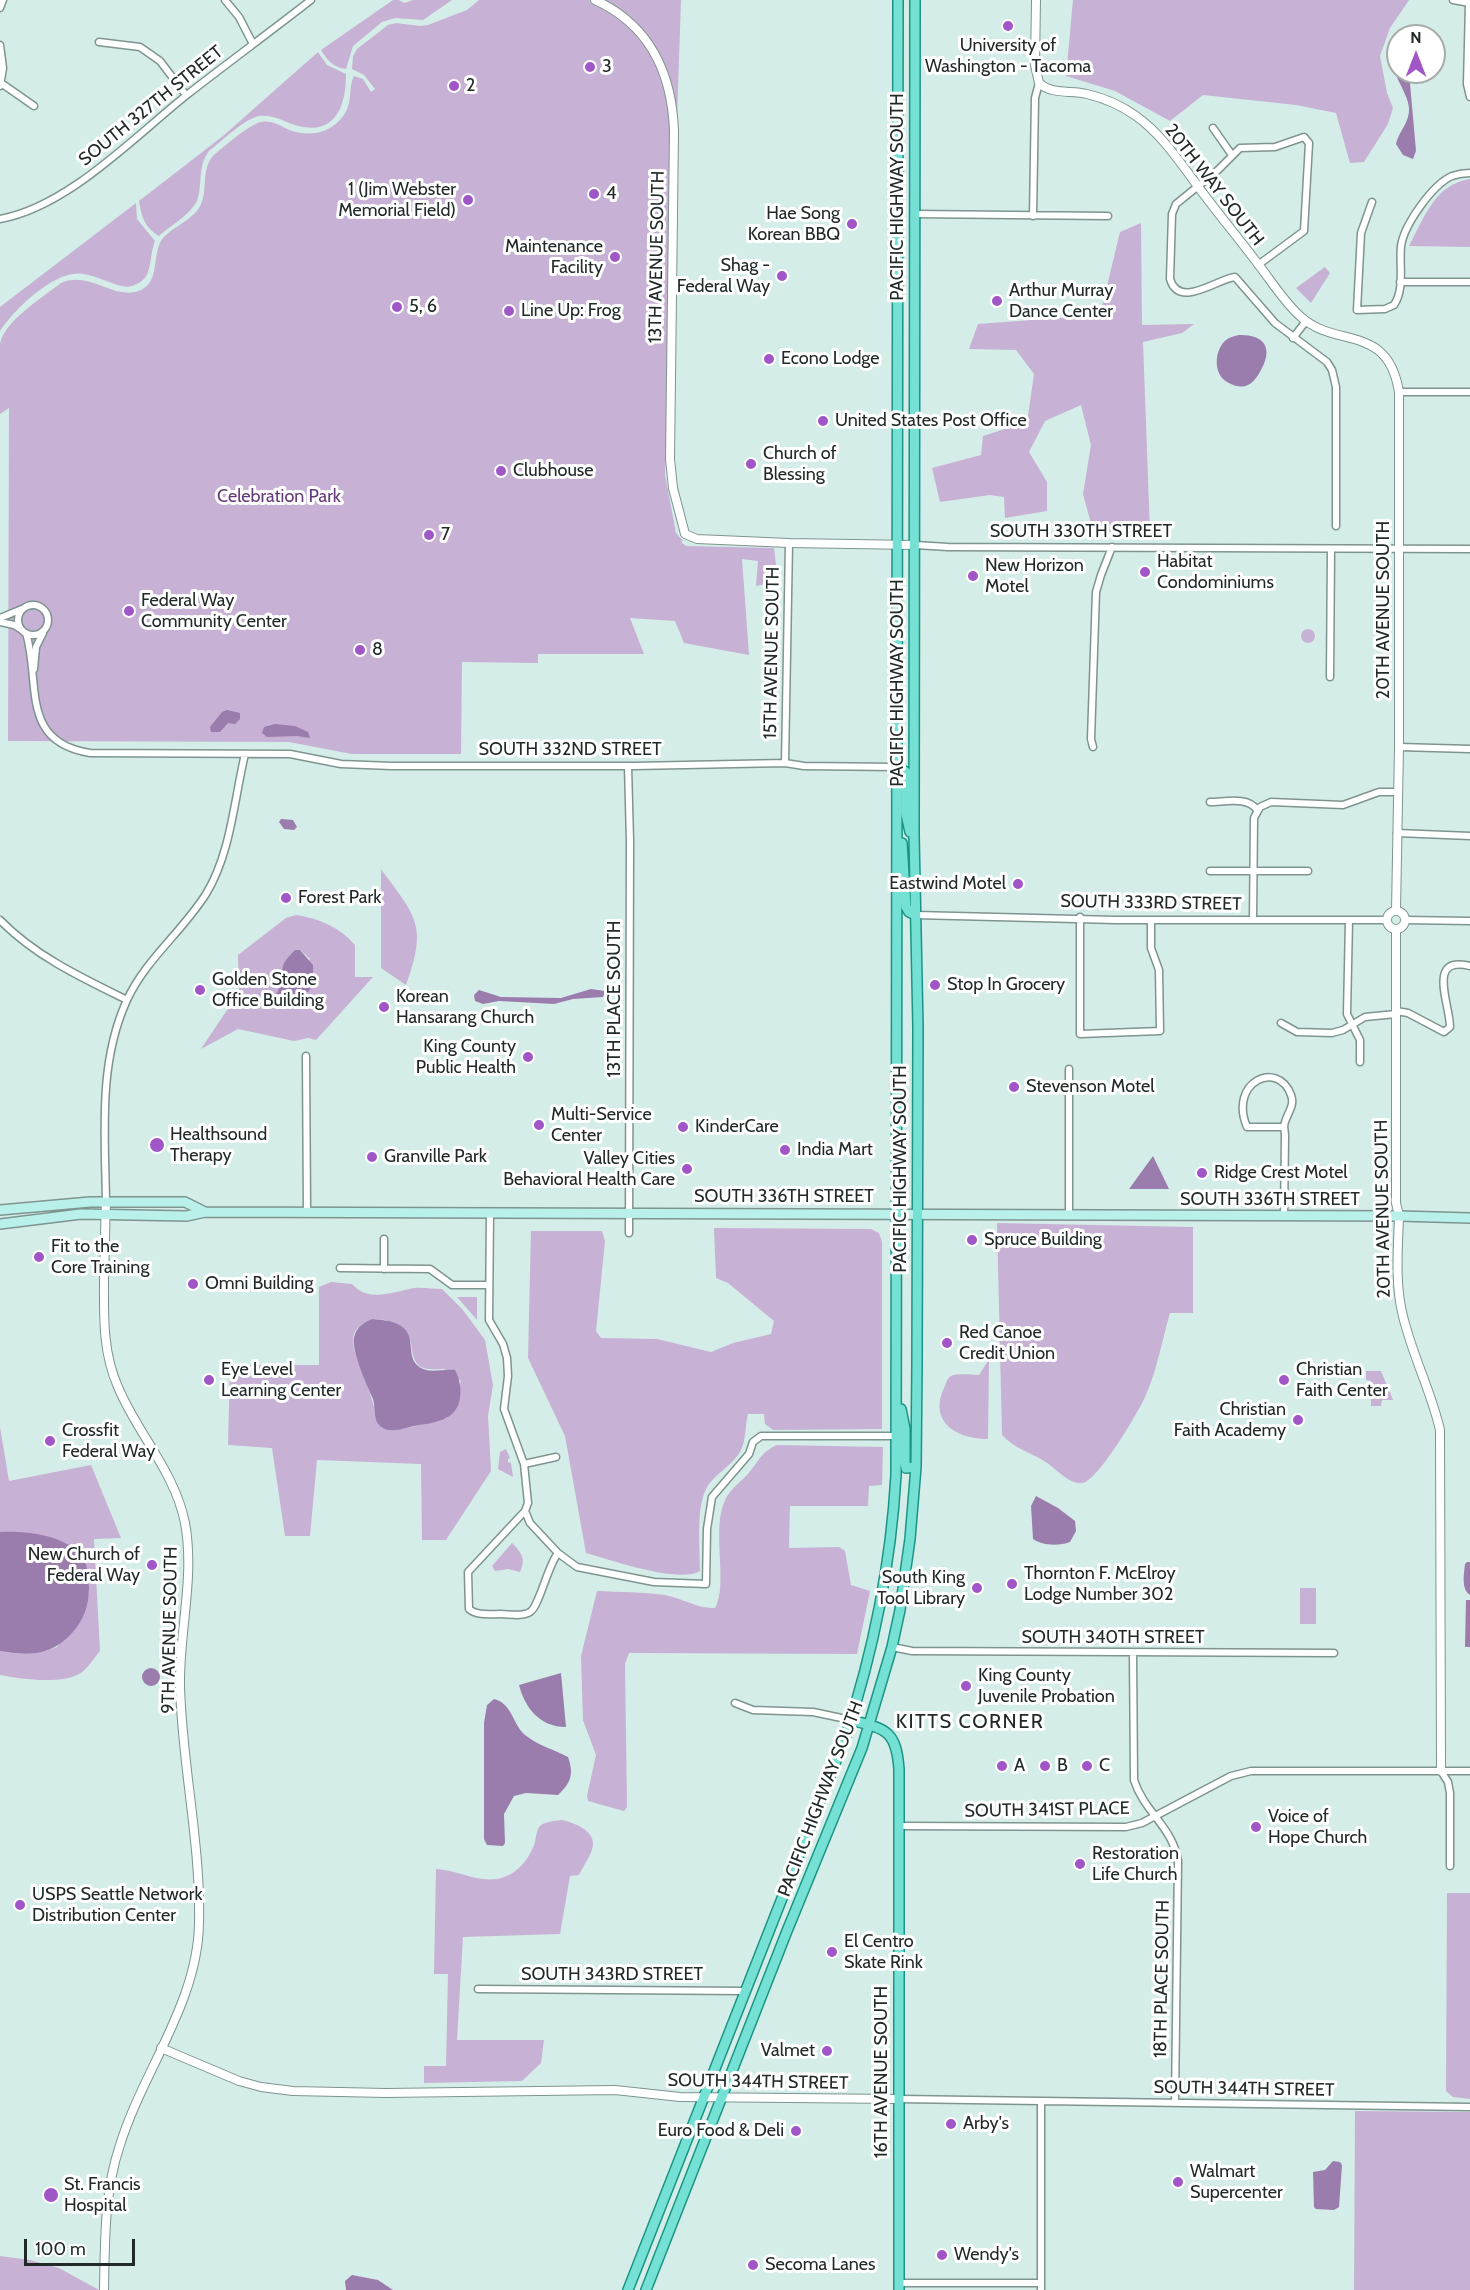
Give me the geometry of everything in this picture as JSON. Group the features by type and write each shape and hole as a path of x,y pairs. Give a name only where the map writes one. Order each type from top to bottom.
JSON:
{"main road":[{"name":"PACIFIC HIGHWAY SOUTH","path":"630,2288 851,1719 871,1646 891,1541 895,1496 897,1389 898,0"},
{"name":"PACIFIC HIGHWAY SOUTH","path":"646,2290 721,2097 847,1788 870,1725 892,1647 905,1574 916,1467 918,1214 918,1028 914,849 915,0"},
{"path":"897,767 906,772 906,814 914,849"},
{"path":"896,821 905,869 906,906 909,912 915,915"},
{"name":"SOUTH 336TH STREET","path":"0,1210 62,1203 185,1202 205,1212"},
{"name":"SOUTH 336TH STREET","path":"0,1224 66,1215 187,1216 205,1212 1470,1218"},
{"path":"897,1389 905,1429 904,1463 906,1468 916,1467"},
{"name":"16TH AVENUE SOUTH","path":"851,1719 889,1734 896,1746 900,1783 898,2286"}],"street":[{"path":"225,0 239,17 253,44"},
{"name":"SOUTH 327TH STREET","path":"0,219 35,209 77,183 186,95 311,0"},
{"name":"13TH AVENUE SOUTH","path":"595,0 626,20 651,47 664,71 672,99 674,131 669,459 682,530 693,539"},
{"path":"1033,216 1035,98 1039,83 1035,70 1036,0"},
{"path":"1453,0 1469,3 1467,84 1470,98"},
{"path":"99,42 140,47 160,61 186,95"},
{"path":"0,45 3,68 1,84 34,106"},
{"name":"20TH WAY SOUTH","path":"1039,83 1050,90 1082,93 1103,99 1136,116 1168,148 1278,292 1306,321 1321,329 1346,336"},
{"path":"1213,128 1232,155"},
{"path":"1258,265 1304,231 1309,143 1306,137 1299,137 1275,147 1241,147 1218,170 1177,201 1172,212 1170,277 1172,285 1182,291 1199,291 1235,277 1268,317 1327,362 1335,379 1336,526"},
{"path":"1372,202 1361,233 1357,310 1392,307 1398,297 1403,240 1420,209 1432,192 1449,178 1470,172"},
{"path":"915,214 1108,216"},
{"path":"1400,282 1470,282"},
{"path":"1293,338 1306,321"},
{"name":"20TH AVENUE SOUTH","path":"1346,336 1366,342 1381,354 1393,372 1399,392 1399,747 1396,911"},
{"path":"1399,392 1470,392"},
{"name":"SOUTH 330TH STREET","path":"693,539 948,547 1470,549"},
{"name":"15TH AVENUE SOUTH","path":"785,763 789,543"},
{"path":"1093,747 1091,739 1096,592 1112,547"},
{"path":"1330,549 1330,677"},
{"path":"0,620 33,604 44,609 49,619 36,647 33,687"},
{"path":"22,609 18,620 30,647 36,707 41,722 55,739 75,750 99,754 245,754"},
{"path":"0,620 33,635 44,630"},
{"path":"1399,747 1470,749"},
{"name":"SOUTH 332ND STREET","path":"245,754 302,755 348,765 628,766 785,763 804,766 897,767"},
{"name":"9TH AVENUE SOUTH","path":"104,2290 105,2229 110,2180 120,2143 181,2002 197,1952 199,1923 194,1828 180,1688 188,1544 184,1519 176,1493 121,1394 109,1360 104,1326 106,1075 110,1052 127,1000 154,957 206,893 215,875 225,847 245,754"},
{"name":"13TH PLACE SOUTH","path":"628,766 630,841 629,1233"},
{"path":"1253,920 1254,823 1257,810 1271,802 1343,805 1379,792 1398,792"},
{"path":"1210,802 1245,801 1257,810"},
{"path":"1397,833 1470,836"},
{"path":"1210,871 1308,871"},
{"path":"1396,911 1402,913 1405,920 1401,927 1396,929 1390,927 1387,920 1390,913 1396,911"},
{"name":"SOUTH 333RD STREET","path":"915,915 1151,920 1387,920"},
{"path":"1080,917 1080,1034 1160,1031 1159,970 1151,948 1151,920"},
{"path":"0,920 39,952 127,1000"},
{"path":"1349,920 1347,1011 1360,1040 1360,1062"},
{"path":"1405,920 1470,921"},
{"name":"20TH AVENUE SOUTH","path":"1396,929 1397,1271 1400,1305 1409,1341 1434,1405 1440,1430 1441,1771"},
{"path":"1281,1023 1293,1030 1306,1033 1332,1033 1365,1017 1408,1013 1444,1032 1450,1027 1443,978 1445,970 1450,965 1456,964 1470,966"},
{"path":"306,1056 307,1212"},
{"path":"1069,1069 1069,1215"},
{"path":"1284,1127 1247,1126 1242,1108 1244,1096 1251,1084 1260,1078 1283,1081 1292,1097 1291,1112 1284,1123 1284,1127 1284,1216"},
{"path":"490,1213 490,1325 503,1344 507,1358 508,1376 504,1409 524,1464 528,1503 525,1511 468,1572 469,1609 480,1614 531,1612 552,1560 558,1553"},
{"path":"384,1239 384,1269"},
{"path":"340,1268 430,1269 452,1285 489,1286"},
{"path":"525,1511 530,1523 558,1553 577,1567 662,1583 706,1584 707,1528 712,1497 749,1454 753,1442 761,1436 896,1436"},
{"path":"524,1464 556,1457"},
{"name":"SOUTH 340TH STREET","path":"892,1647 912,1651 1334,1653"},
{"name":"18TH PLACE SOUTH","path":"1133,1653 1134,1776 1142,1798 1174,1842 1178,1862 1175,2102"},
{"path":"735,1703 753,1710 813,1712 851,1719"},
{"name":"SOUTH 341ST PLACE","path":"900,1826 1122,1827 1137,1825 1223,1780 1251,1771 1470,1771"},
{"path":"1441,1771 1448,1782 1450,1793 1450,1866"},
{"name":"SOUTH 343RD STREET","path":"478,1989 745,1991"},
{"name":"SOUTH 344TH STREET","path":"161,2048 239,2081 285,2091 386,2093 615,2091 779,2099 999,2099 1041,2102 1470,2107"},
{"path":"898,2286 1041,2287 1041,2102"}],"green space":[{"path":"393,0 404,3 413,0 452,0 423,20 395,18 382,22 353,46 346,69 328,60 321,50"},
{"name":"Celebration Park","path":"479,0 681,0 665,475 676,533 686,546 774,548 778,581 756,586 758,561 742,559 749,655 684,643 675,621 630,618 644,654 538,654 538,663 462,662 461,754 352,754 289,742 8,741 9,408 0,414 0,344 3,335 16,318 61,283 82,280 112,290 131,293 147,286 153,274 161,241 170,231 198,210 203,198 207,167 217,152 243,132 261,122 272,122 295,132 311,134 326,130 347,110 354,76 363,79 371,92 375,89 364,75 352,69 353,56 357,49 388,25 396,23 428,25 467,10"},
{"path":"1073,0 1409,0 1393,24 1386,24 1386,39 1380,56 1387,93 1393,108 1388,124 1364,162 1350,163 1336,113 1296,105 1203,95 1170,121 1115,91 1066,76"},
{"path":"318,52 327,65 346,74 344,98 336,116 329,123 320,127 309,128 268,116 259,116 247,121 209,151 205,157 199,195 190,211 159,236 150,229 143,217 139,201 223,136"},
{"path":"1470,179 1470,247 1409,246 1439,195 1458,182"},
{"path":"136,203 137,219 155,241 149,269 143,280 128,287 83,274 72,274 60,278 48,284 25,302 0,331 0,307"},
{"path":"1141,223 1142,325 1194,324 1182,333 1143,342 1150,533 1093,531 1083,494 1091,445 1081,405 1045,421 1029,452 1047,482 1047,511 1005,518 1004,497 990,495 940,502 932,468 981,455 983,436 1011,427 1028,416 1034,374 1016,350 969,349 978,324 1100,315 1120,232"},
{"path":"1325,267 1330,273 1311,303 1296,288"},
{"path":"1305,629 1311,629 1315,636 1311,643 1305,643 1301,639 1301,633"},
{"path":"381,869 403,899 415,923 416,948 406,985 381,968"},
{"path":"296,915 313,919 343,934 355,945 355,977 373,977 316,1040 308,1038 294,1041 238,1029 201,1049 239,992 238,955 286,918","holes":["300,950 310,959 273,1004 273,999 281,984 283,967"]},
{"path":"997,1223 1193,1227 1193,1313 1170,1313 1153,1377 1141,1405 1107,1459 1090,1479 1083,1483 1068,1479 1044,1461 1012,1444 1002,1435"},
{"path":"714,1228 871,1229 879,1233 882,1242 882,1429 773,1430 765,1424 764,1414 748,1414 741,1450 709,1484 705,1492 699,1526 700,1571 677,1575 661,1573 586,1553 565,1436 528,1358 531,1231 602,1231 605,1241 596,1331 601,1338 657,1339 711,1352 733,1343 771,1334 774,1321 728,1283 716,1278"},
{"path":"331,1282 352,1284 359,1290 373,1295 414,1288 442,1289 463,1310 485,1340 493,1385 488,1416 491,1471 446,1540 422,1540 421,1464 317,1460 310,1536 285,1536 272,1448 228,1445 230,1365 319,1365 319,1287","holes":["372,1319 386,1320 411,1342 414,1357 419,1366 444,1369 461,1381 447,1418 407,1428 375,1418 371,1397 353,1342 355,1331 359,1327"]},
{"path":"457,1297 477,1297 477,1320"},
{"path":"989,1359 988,1439 966,1436 949,1427 943,1420 940,1400 950,1377 979,1375"},
{"path":"1366,1371 1381,1371 1393,1400 1382,1400 1381,1406 1371,1406 1371,1381 1366,1380"},
{"path":"0,1427 9,1481 91,1465 121,1538 94,1539 100,1651 84,1671 73,1677 41,1680 0,1675 0,1651 29,1654 57,1647 89,1593 87,1570 59,1541 35,1534 0,1532"},
{"path":"777,1445 883,1447 882,1485 869,1486 868,1506 790,1506 789,1548 839,1547 845,1551 851,1585 870,1591 857,1654 629,1653 625,1664 627,1807 624,1811 588,1801 587,1796 596,1755 583,1720 581,1656 597,1591 665,1595 702,1607 715,1608 720,1585 720,1524 726,1498 764,1454"},
{"path":"506,1449 513,1477 498,1469 500,1452"},
{"path":"512,1543 522,1556 523,1563 520,1572 508,1569 495,1571 492,1566"},
{"path":"1300,1588 1316,1588 1316,1624 1300,1624"},
{"path":"562,1820 586,1831 592,1839 593,1848 579,1875 570,1876 560,1934 463,1937 457,2040 544,2040 541,2063 522,2081 424,2083 424,2066 446,2066 448,1974 434,1974 436,1869 482,1879 497,1879 510,1875 528,1857 539,1827 547,1822"},
{"path":"1447,1893 1470,1893 1470,2099 1453,2097 1446,2091"},
{"path":"1355,2111 1470,2112 1470,2290 1354,2290"},
{"path":"0,2256 30,2260 59,2268 99,2290 0,2290"}],"shaded area":[{"path":"1400,84 1410,84 1416,151 1413,159 1403,155 1396,144 1409,113"},
{"path":"1239,335 1259,339 1263,342 1267,352 1257,377 1249,384 1240,387 1222,378 1217,368 1217,356 1222,344"},
{"path":"227,710 240,713 240,719 235,724 228,723 220,732 211,732 210,727 222,712"},
{"path":"275,724 295,726 308,732 310,738 267,737 262,733 264,727"},
{"path":"281,819 293,820 297,827 294,830 284,829 279,822"},
{"path":"295,950 300,950 313,965 313,982 309,991 275,1006 273,998 279,987 283,966"},
{"path":"591,989 605,991 603,997 573,999 554,1004 499,1001 483,1004 475,1001 474,995 479,990 501,997 561,998"},
{"path":"1153,1156 1169,1189 1129,1189"},
{"path":"372,1319 391,1322 402,1327 408,1334 413,1358 417,1365 429,1371 455,1370 460,1382 460,1396 459,1403 452,1414 439,1421 398,1430 383,1428 377,1422 373,1399 354,1348 355,1334 358,1329"},
{"path":"1036,1496 1075,1521 1076,1531 1070,1542 1051,1545 1033,1539 1031,1506"},
{"path":"0,1532 31,1533 52,1538 71,1547 84,1560 89,1587 85,1612 72,1633 64,1641 48,1650 30,1654 0,1651"},
{"path":"1467,1562 1470,1562 1470,1595 1465,1589 1464,1581"},
{"path":"1466,1600 1470,1600 1470,1647 1465,1647"},
{"path":"147,1668 155,1668 160,1673 158,1684 147,1686 142,1681 142,1673"},
{"path":"561,1673 566,1727 549,1724 535,1715 525,1701 519,1685"},
{"path":"494,1699 505,1705 521,1731 530,1739 568,1757 571,1768 570,1778 558,1795 526,1793 514,1796 504,1814 505,1843 503,1846 487,1845 484,1839 484,1723 487,1705"},
{"path":"1333,2161 1340,2162 1342,2165 1339,2207 1334,2210 1316,2209 1314,2207 1313,2172 1325,2170"},
{"path":"352,2275 378,2280 393,2290 346,2290 345,2281"}],"place":[{"name":"University of Washington - Tacoma","path":"1008,26"},
{"name":"3","path":"590,67"},
{"name":"2","path":"454,86"},
{"name":"4","path":"594,194"},
{"name":"1 (Jim Webster Memorial Field)","path":"468,200"},
{"name":"Hae Song Korean BBQ","path":"852,224"},
{"name":"Maintenance Facility","path":"615,257"},
{"name":"Shag - Federal Way","path":"782,276"},
{"name":"Arthur Murray Dance Center","path":"997,301"},
{"name":"5, 6","path":"397,307"},
{"name":"Line Up: Frog","path":"509,311"},
{"name":"Econo Lodge","path":"769,359"},
{"name":"United States Post Office","path":"823,421"},
{"name":"Church of Blessing","path":"751,464"},
{"name":"Clubhouse","path":"501,471"},
{"name":"7","path":"429,535"},
{"name":"Habitat Condominiums","path":"1145,572"},
{"name":"New Horizon Motel","path":"973,576"},
{"name":"Federal Way Community Center","path":"129,611"},
{"name":"8","path":"360,650"},
{"name":"Eastwind Motel","path":"1018,884"},
{"name":"Forest Park","path":"286,898"},
{"name":"Stop In Grocery","path":"935,985"},
{"name":"Golden Stone Office Building","path":"200,990"},
{"name":"Korean Hansarang Church","path":"384,1007"},
{"name":"King County Public Health","path":"528,1057"},
{"name":"Stevenson Motel","path":"1014,1087"},
{"name":"Multi-Service Center","path":"539,1125"},
{"name":"KinderCare","path":"683,1127"},
{"name":"Healthsound Therapy","path":"157,1145"},
{"name":"India Mart","path":"785,1150"},
{"name":"Granville Park","path":"372,1157"},
{"name":"Valley Cities Behavioral Health Care","path":"687,1169"},
{"name":"Ridge Crest Motel","path":"1202,1173"},
{"name":"Spruce Building","path":"972,1240"},
{"name":"Fit to the Core Training","path":"39,1257"},
{"name":"Omni Building","path":"193,1284"},
{"name":"Red Canoe Credit Union","path":"947,1343"},
{"name":"Eye Level Learning Center","path":"209,1380"},
{"name":"Christian Faith Center","path":"1284,1380"},
{"name":"Christian Faith Academy","path":"1298,1420"},
{"name":"Crossfit Federal Way","path":"50,1441"},
{"name":"New Church of Federal Way","path":"152,1565"},
{"name":"Thornton F. McElroy Lodge Number 302","path":"1012,1584"},
{"name":"South King Tool Library","path":"977,1588"},
{"name":"King County Juvenile Probation","path":"966,1686"},
{"name":"A","path":"1002,1766"},
{"name":"B","path":"1045,1766"},
{"name":"C","path":"1087,1766"},
{"name":"Voice of Hope Church","path":"1256,1827"},
{"name":"Restoration Life Church","path":"1080,1864"},
{"name":"USPS Seattle Network Distribution Center","path":"20,1905"},
{"name":"El Centro Skate Rink","path":"832,1952"},
{"name":"Valmet","path":"827,2051"},
{"name":"Arby's","path":"951,2124"},
{"name":"Euro Food & Deli","path":"796,2131"},
{"name":"Walmart Supercenter","path":"1178,2182"},
{"name":"St. Francis Hospital","path":"51,2195"},
{"name":"Wendy's","path":"942,2255"},
{"name":"Secoma Lanes","path":"753,2265"}],"district":[{"name":"KITTS CORNER","path":"970,1722"}]}
